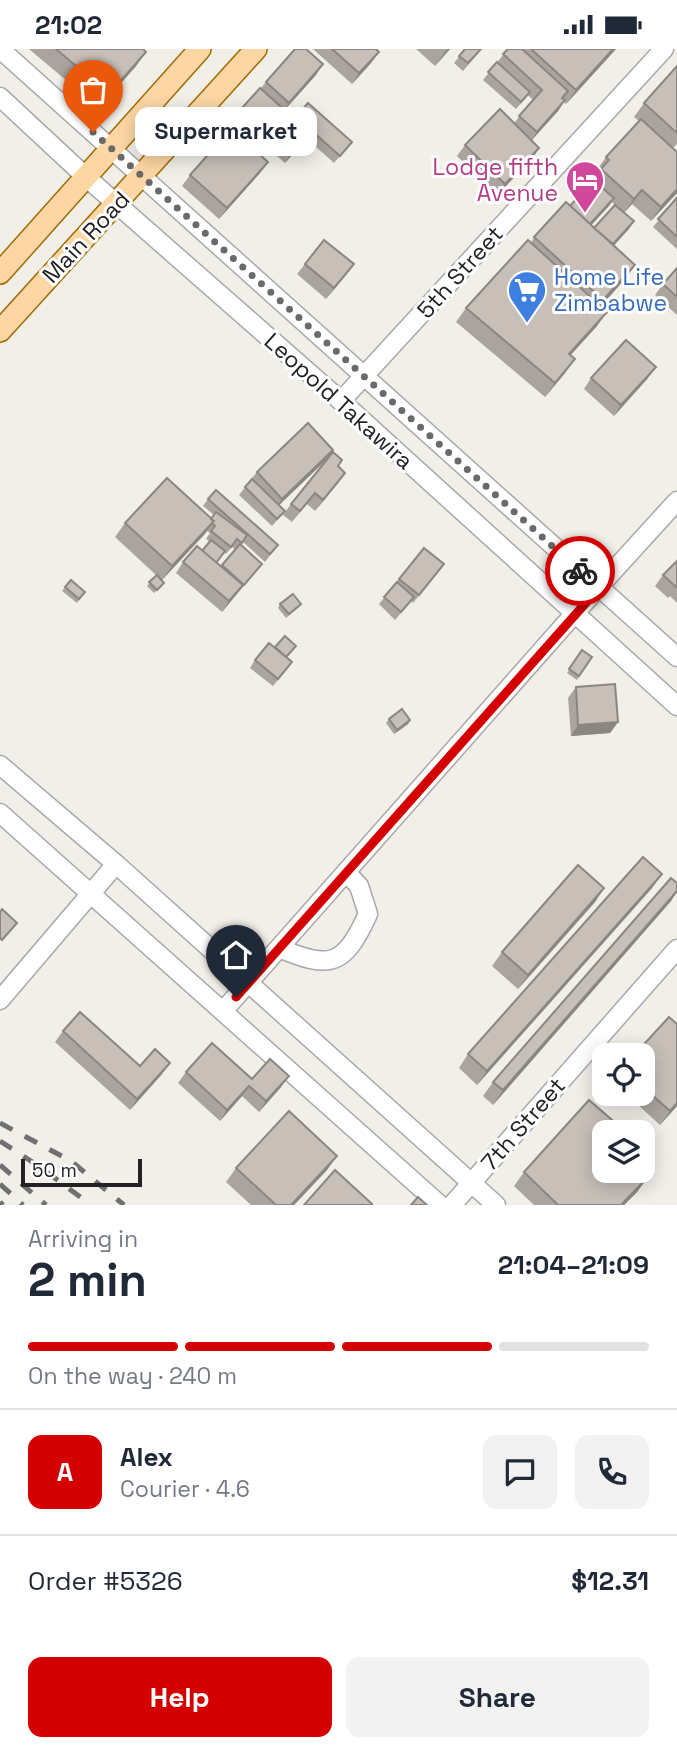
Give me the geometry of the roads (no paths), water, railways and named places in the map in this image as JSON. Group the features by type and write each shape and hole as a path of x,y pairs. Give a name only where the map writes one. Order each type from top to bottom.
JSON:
{"main road":[{"name":"Main Road","path":"0,273 200,49"},
{"name":"Main Road","path":"0,331 256,49"}],"street":[{"name":"Leopold Takawira","path":"0,49 677,657"},
{"name":"5th Street","path":"341,401 664,49"},
{"name":"Leopold Takawira","path":"0,96 86,177 341,401 677,706"},
{"path":"224,1010 677,501"},
{"path":"3,773 116,864 496,1205"},
{"path":"0,813 440,1205"},
{"path":"0,1000 116,864"},
{"path":"279,948 306,960 325,962 338,959 360,932 368,914 359,885 346,872"},
{"name":"7th Street","path":"452,1205 677,949"}],"railway":[{"path":"0,1123 71,1161 124,1205"},
{"path":"0,1141 91,1205"},
{"path":"0,1165 46,1205"},
{"path":"0,1184 23,1205"},
{"path":"0,1202 3,1205"}],"place":[{"name":"Supermarket","path":"93,132"},
{"name":"Lodge fifth Avenue","path":"585,214"},
{"name":"Home Life Zimbabwe","path":"527,324"}]}
